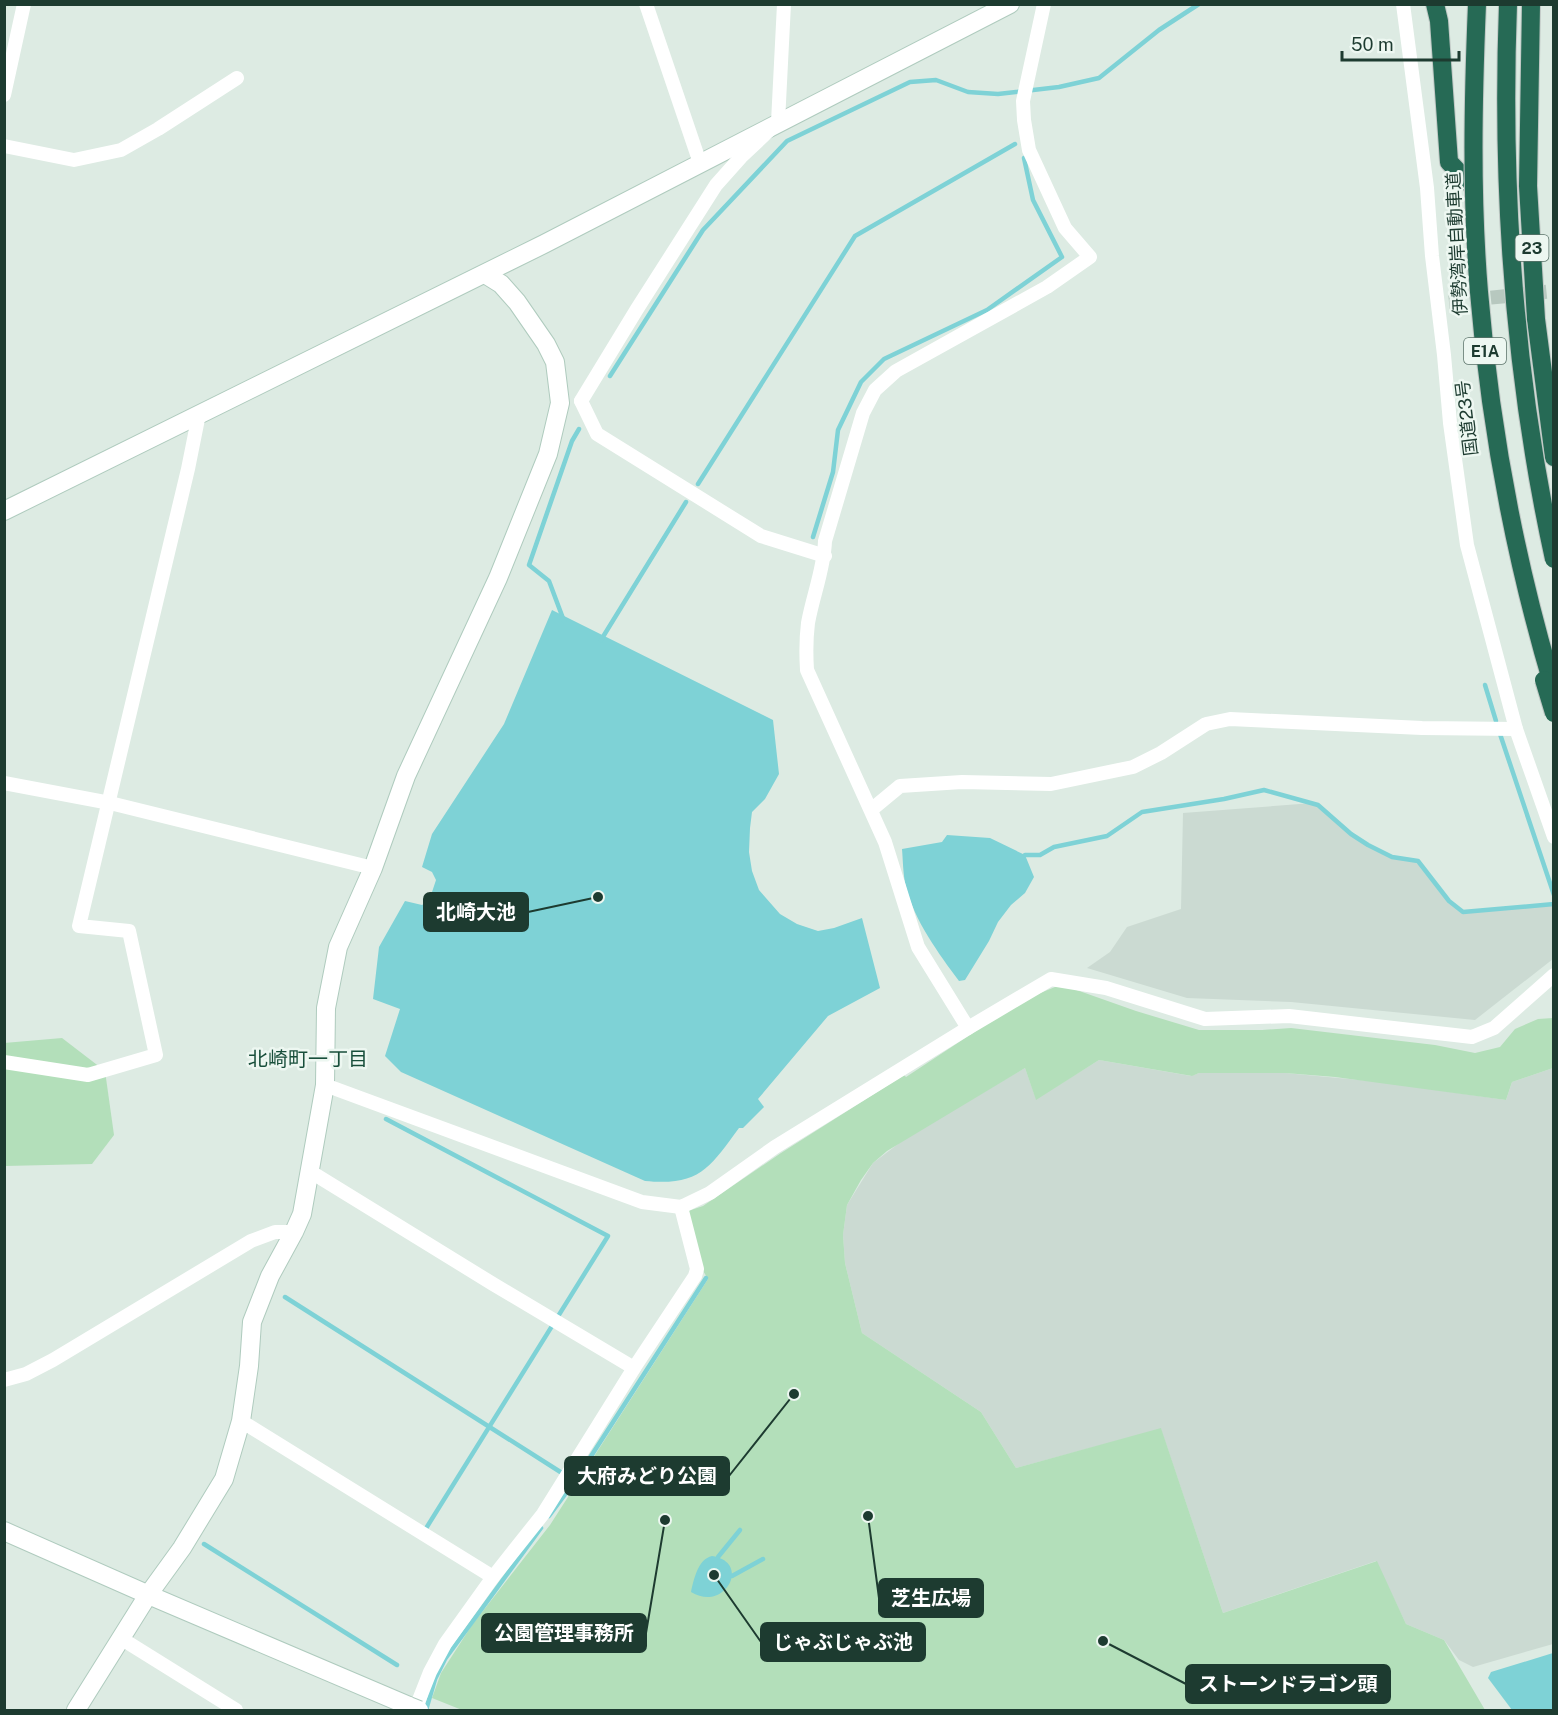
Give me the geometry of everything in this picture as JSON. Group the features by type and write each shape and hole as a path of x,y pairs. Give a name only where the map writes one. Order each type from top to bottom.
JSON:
{"highway":[{"path":"1435,4 1439,21 1449,162 1469,183"},
{"name":"国道23号","path":"1474,4 1469,183 1473,284 1491,452 1511,559 1526,623 1554,713"},
{"name":"伊勢湾岸自動車道","path":"1474,4 1475,220 1487,367 1513,532 1532,618 1554,690"},
{"name":"E1A","path":"1509,4 1508,146 1513,286 1519,359 1531,444 1554,559"},
{"name":"23","path":"1531,4 1528,186 1536,319 1554,457"},
{"path":"1529,114 1539,91 1543,4"}],"street":[{"path":"4,94 24,4"},
{"path":"646,4 700,163"},
{"path":"581,401 716,185 741,157 778,122 784,4"},
{"path":"4,511 485,274 1010,4"},
{"path":"968,1028 918,947 885,842 807,670 806,645 808,624 825,556 825,541 863,413 876,390 896,370 1047,287 1090,257 1065,228 1029,150 1023,101 1044,4"},
{"path":"1403,4 1443,303 1444,356 1450,423 1467,545 1516,729 1554,837"},
{"path":"4,147 74,160 121,150 237,78"},
{"path":"76,1710 148,1594 182,1548 224,1479 241,1421 249,1366 252,1322 270,1276 302,1214 311,1172 325,1085 326,1008 338,946 373,868 406,776 498,579 548,454 560,403 555,362 546,344 517,302 501,285 485,274"},
{"path":"581,401 597,434 761,536 825,556"},
{"path":"560,403 581,401"},
{"path":"4,1062 88,1074 156,1055 129,931 79,926 110,803 199,414"},
{"path":"871,810 900,786 962,782 1051,784 1133,767 1161,753 1206,724 1230,719 1422,728 1516,729"},
{"path":"4,783 110,803 373,868"},
{"path":"325,1085 642,1202 681,1207 710,1193 775,1147 1051,979 1106,988 1206,1019 1289,1016 1472,1037 1494,1028 1554,975"},
{"path":"311,1172 634,1368"},
{"path":"4,1531 414,1709 445,1644 493,1577 543,1514 634,1368 695,1276 697,1269 681,1207"},
{"path":"4,1380 26,1374 53,1360 251,1241 275,1232 294,1232"},
{"path":"241,1421 493,1577"},
{"path":"122,1639 236,1710"}],"shaded area":[{"path":"1313,803 1368,845 1392,857 1418,861 1449,901 1463,912 1553,904 1553,959 1475,1020 1291,1002 1187,998 1087,968 1110,952 1127,927 1181,909 1183,813"},
{"path":"1099,1060 1191,1076 1199,1073 1285,1073 1381,1082 1506,1100 1512,1082 1553,1068 1553,1644 1473,1667 1459,1660 1444,1640 1406,1624 1376,1561 1223,1613 1161,1429 1016,1468 981,1412 862,1333 845,1263 843,1235 847,1205 873,1163 906,1138 1025,1068 1036,1099"}],"green space":[{"path":"1055,987 1068,987 1199,1030 1291,1028 1435,1045 1475,1053 1500,1047 1515,1029 1538,1019 1553,1018 1553,1068 1512,1082 1506,1100 1335,1077 1285,1073 1199,1073 1192,1076 1099,1060 1036,1100 1025,1068 887,1151 873,1163 847,1205 843,1235 845,1263 862,1333 981,1412 1016,1468 1161,1428 1223,1613 1377,1561 1406,1624 1444,1640 1485,1710 462,1710 432,1698 441,1673 472,1625 550,1525 708,1279 702,1269 688,1211 703,1206 781,1153 904,1075 906,1077 1023,1000"},
{"path":"62,1038 105,1071 114,1135 92,1164 5,1166 4,1043"}],"water":[{"path":"552,610 773,720 779,774 765,799 752,812 750,828 749,852 752,871 759,890 780,914 797,924 818,931 862,918 880,988 828,1016 758,1099 764,1107 743,1128 739,1128 719,1154 701,1172 678,1181 645,1181 401,1072 385,1056 400,1009 373,999 379,947 405,901 422,905 429,901 436,880 432,872 422,867 432,834 504,724"},
{"path":"947,835 990,838 1025,855 1034,877 1025,893 1011,905 998,922 965,980 959,981 915,912 906,887 903,868 902,849 942,842"},
{"path":"712,1556 724,1560 730,1567 732,1576 723,1591 714,1596 703,1597 691,1592 700,1565"},
{"path":"1553,1653 1553,1709 1512,1710 1488,1678 1491,1672"}],"waterway":[{"path":"610,376 703,230 787,141 910,82 936,80 968,92 998,94 1059,87 1099,78 1159,30 1199,4"},
{"path":"698,484 855,236 1015,144"},
{"path":"813,537 833,472 838,430 861,382 884,359 987,310 1062,257 1033,200 1024,158"},
{"path":"564,621 549,581 529,565 572,441 579,429"},
{"path":"601,640 686,502"},
{"path":"1485,685 1496,721"},
{"path":"1500,734 1554,895"},
{"path":"1025,855 1040,855 1054,847 1107,836 1142,812 1264,790 1318,805 1351,834 1368,845 1392,857 1418,861 1449,901 1463,912 1554,904"},
{"path":"386,1119 608,1236 425,1530"},
{"path":"549,1516 575,1481 706,1278"},
{"path":"285,1297 562,1473"},
{"path":"426,1710 435,1679 445,1659 541,1528"},
{"path":"718,1557 740,1530"},
{"path":"204,1544 397,1665"},
{"path":"732,1576 763,1559"}],"tunnel":[{"path":"1449,302 1554,291"}],"place":[{"name":"北崎大池","path":"598,897"},
{"name":"大府みどり公園","path":"794,1394"},
{"name":"芝生広場","path":"868,1516"},
{"name":"公園管理事務所","path":"665,1520"},
{"name":"じゃぶじゃぶ池","path":"714,1575"},
{"name":"ストーンドラゴン頭","path":"1103,1641"}],"district":[{"name":"北崎町一丁目","path":"308,1059"}]}
